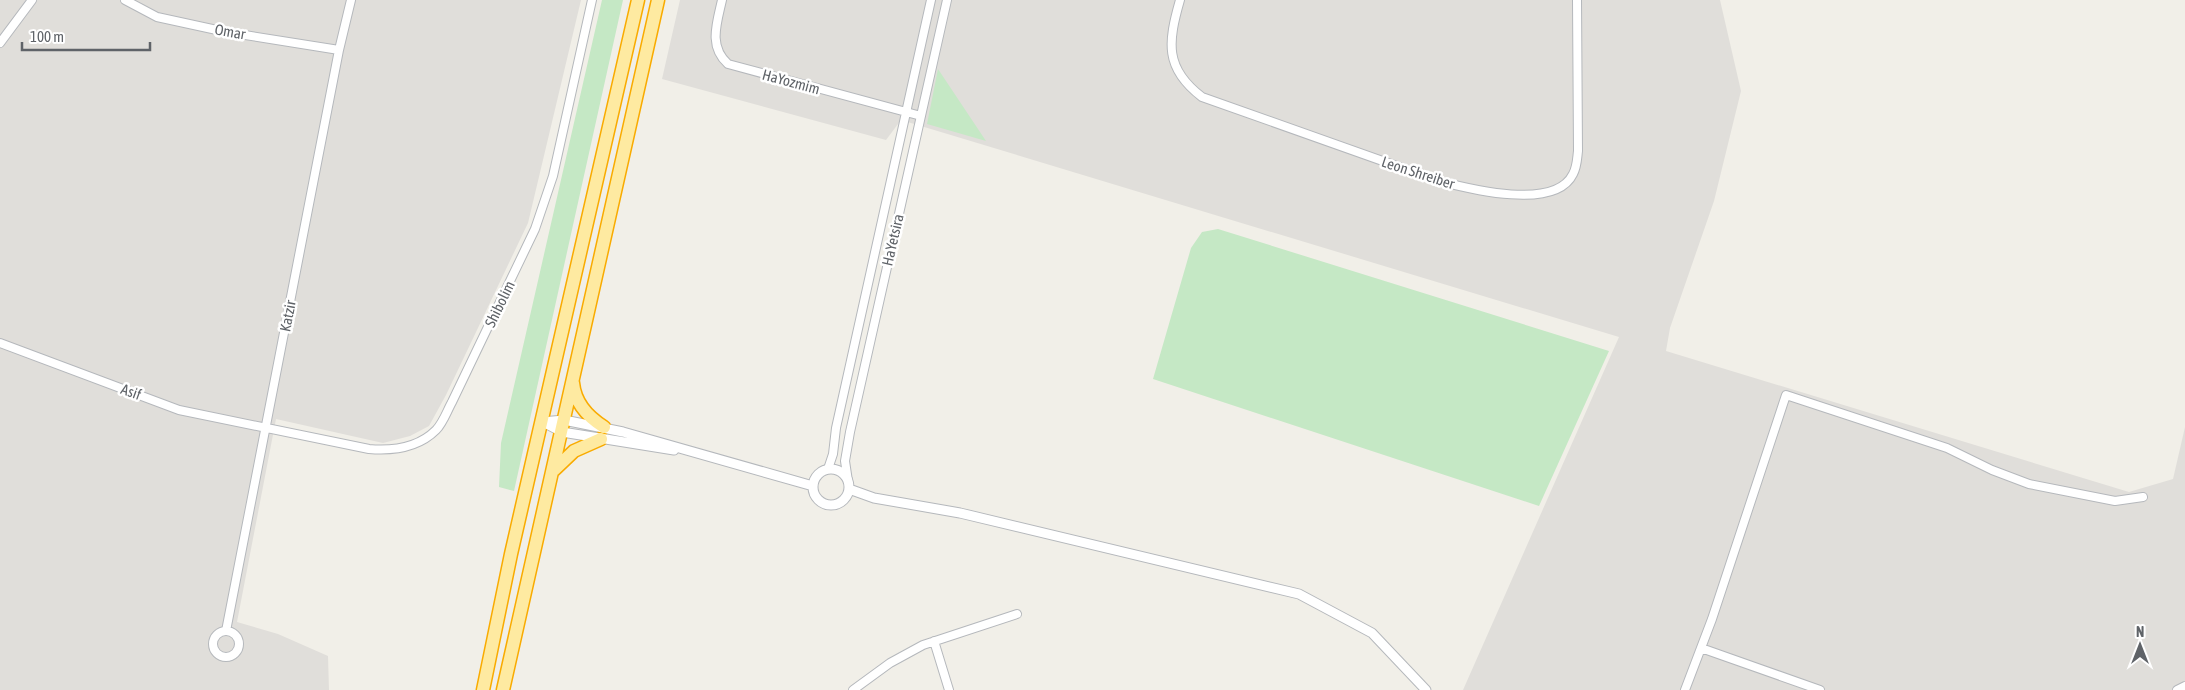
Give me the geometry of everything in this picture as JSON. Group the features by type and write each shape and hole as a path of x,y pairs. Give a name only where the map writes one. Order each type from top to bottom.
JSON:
{"highway":[{"path":"483,690 511,554 638,0"},
{"path":"503,690 658,0"},
{"path":"552,474 568,455 603,433 580,405 575,393 573,378"}],"street":[{"path":"0,43 32,0"},
{"name":"Omar","path":"125,0 156,17 226,32 339,50"},
{"name":"Katzir","path":"226,632 339,50 351,0"},
{"name":"Shibolim","path":"266,429 387,450 404,448 420,442 437,429 509,288 535,229 553,176 592,0"},
{"name":"HaYozmim","path":"722,0 714,42 721,58 728,64 921,116"},
{"name":"HaYetsira","path":"828,469 833,454 836,428 931,0"},
{"name":"HaYetsira","path":"849,485 845,461 850,432 947,0"},
{"name":"Leon Shreiber","path":"1180,0 1172,28 1171,56 1178,72 1188,86 1202,97 1439,181 1468,188 1512,194 1532,194 1554,189 1567,182 1573,174 1578,151 1577,0"},
{"name":"Asif","path":"0,343 179,410 266,429"},
{"path":"1684,690 1701,648 1786,395 1947,448 1992,470 2029,484 2115,501 2143,497"},
{"path":"542,422 694,453 765,471 813,486"},
{"path":"874,498 849,485 840,472 828,469 818,475 813,486 816,497 824,504 836,505 846,498 874,498 967,515 1299,594 1372,633 1426,690"},
{"path":"846,498 849,485"},
{"path":"853,690 907,652 934,640 1017,614"},
{"path":"934,640 949,690"},
{"path":"1701,648 1820,690"},
{"path":"2177,690 2185,686"}],"shaded area":[{"path":"0,0 581,0 528,223 446,395 429,426 410,436 383,443 276,419 237,622 278,634 328,656 329,690 0,690"},
{"path":"680,0 1720,0 1741,91 1714,201 1670,328 1666,351 2129,492 2173,479 2185,427 2185,690 1463,690 1619,337 901,120 886,140 662,79"}],"green space":[{"path":"602,0 623,0 514,491 499,487 501,443"},
{"path":"938,69 986,141 927,124"},
{"path":"1218,229 1609,351 1539,506 1153,379 1191,248 1202,232"}]}
